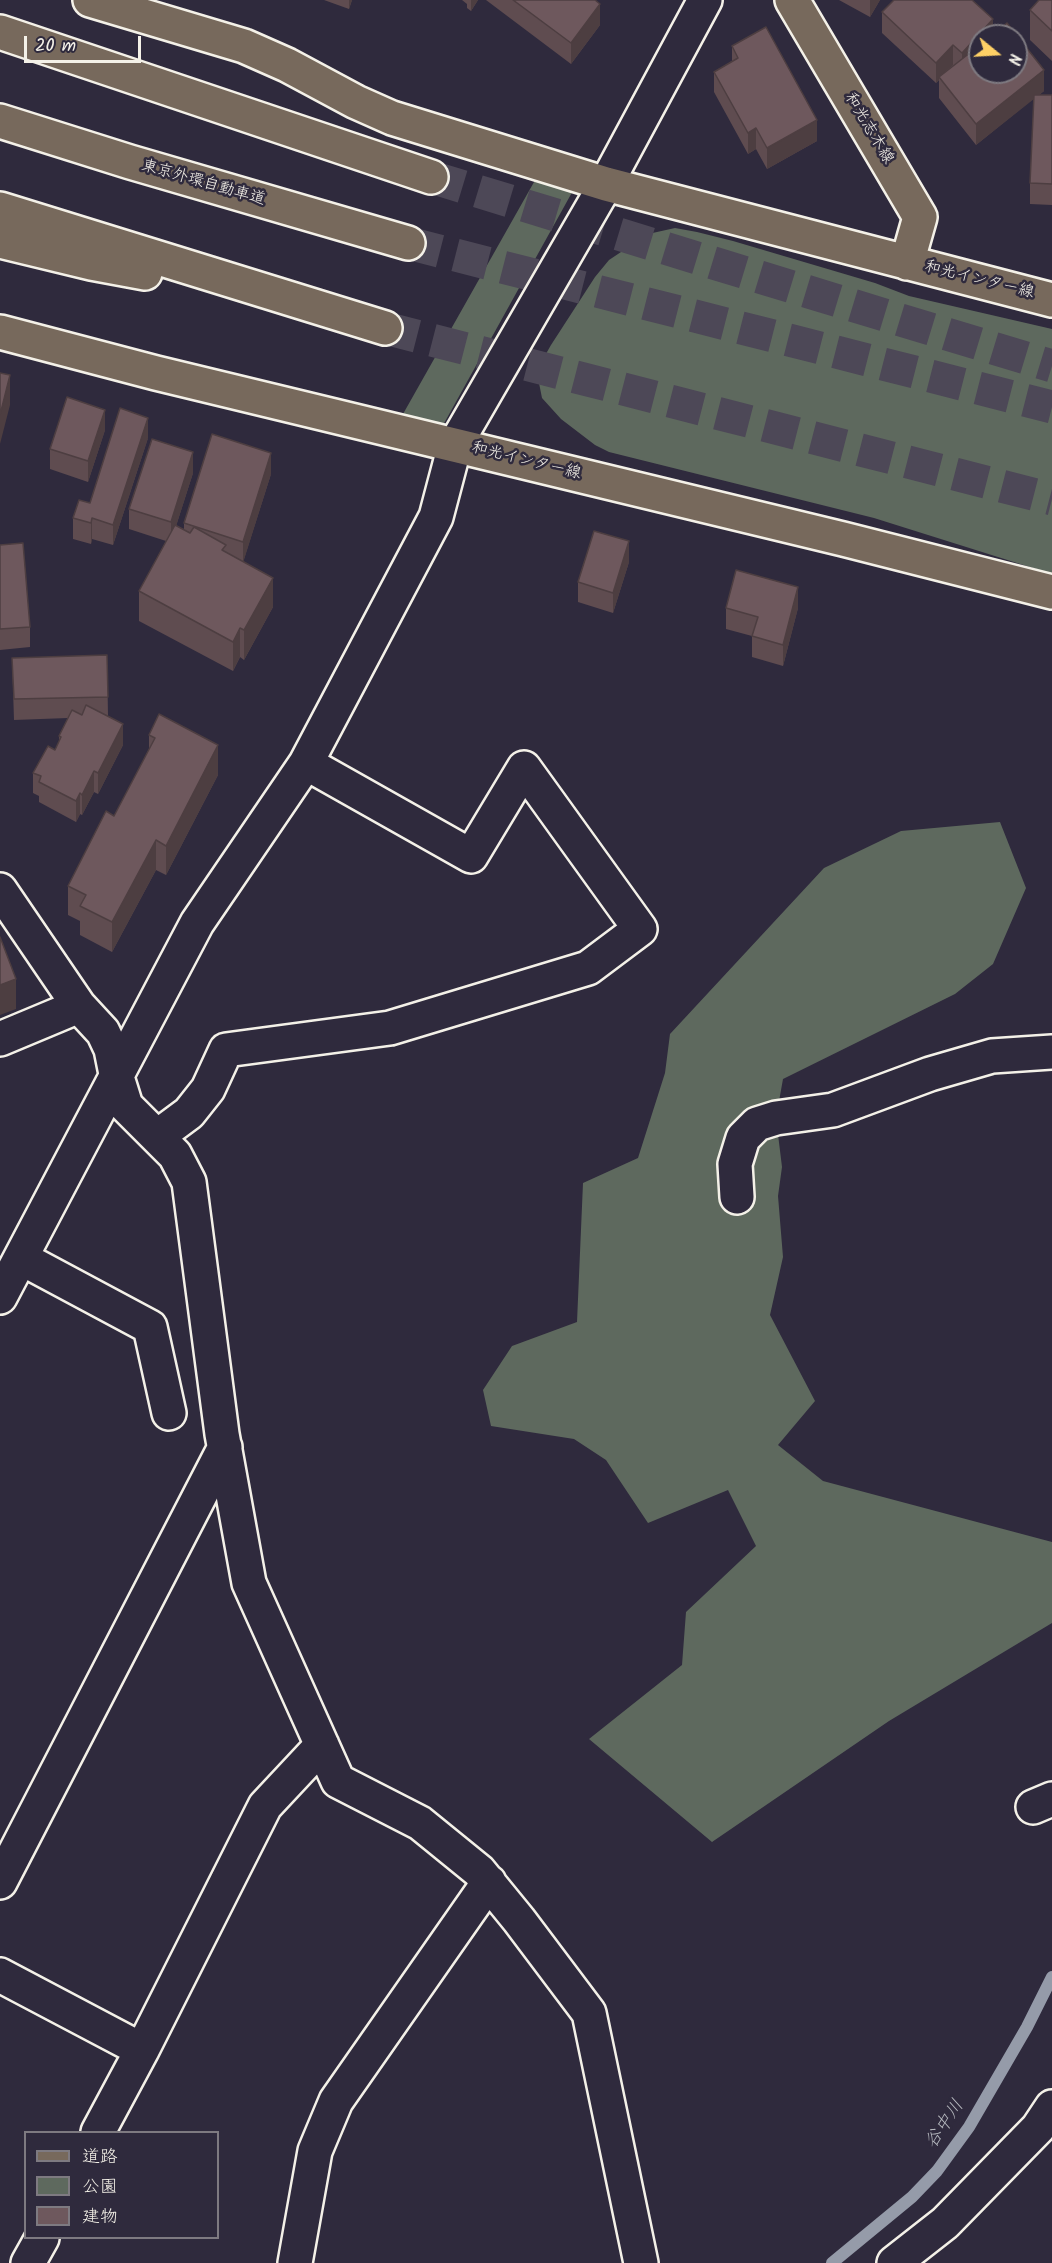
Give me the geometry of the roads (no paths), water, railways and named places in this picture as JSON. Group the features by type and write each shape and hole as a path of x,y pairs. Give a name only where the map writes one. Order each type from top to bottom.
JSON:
{"main road":[{"name":"和光志木線","path":"792,0 920,217 907,263"},
{"name":"和光インター線","path":"110,3 244,46 392,118 606,184 1050,300"},
{"path":"0,32 431,177"},
{"name":"東京外環自動車道","path":"0,121 130,162 408,243"},
{"path":"0,209 385,328"},
{"path":"0,241 91,263 294,300"},
{"name":"和光インター線","path":"0,332 156,373 1052,592"}],"street":[{"path":"0,1297 197,923 306,763 435,517 456,445 606,184 705,0"},
{"path":"158,1136 189,1113 208,1089 226,1050 390,1028 588,968 640,929 524,768 471,856 306,763"},
{"path":"0,890 79,1006 103,1032 111,1049 126,1106 175,1155 189,1182 201,1287 225,1447 249,1584 338,1781 420,1823 479,1871 589,2013 641,2263"},
{"path":"0,1039 79,1006"},
{"path":"737,1197 735,1164 743,1138 757,1124 776,1118 833,1110 930,1074 992,1056 1052,1052"},
{"path":"21,1258 150,1327 169,1413"},
{"path":"0,1882 225,1447"},
{"path":"99,2131 265,1806 322,1745"},
{"path":"295,2263 315,2151 336,2101 489,1882"},
{"path":"0,1975 142,2049"},
{"path":"894,2263 945,2223 1038,2128 1052,2107"},
{"path":"28,2263 41,2239"}],"waterway":[{"name":"谷中川","path":"832,2263 912,2197 937,2171 969,2127 1027,2027 1052,1977"}],"tunnel":[{"path":"431,177 1052,366"},
{"path":"408,243 1052,407"},
{"path":"385,328 1052,499"}]}
